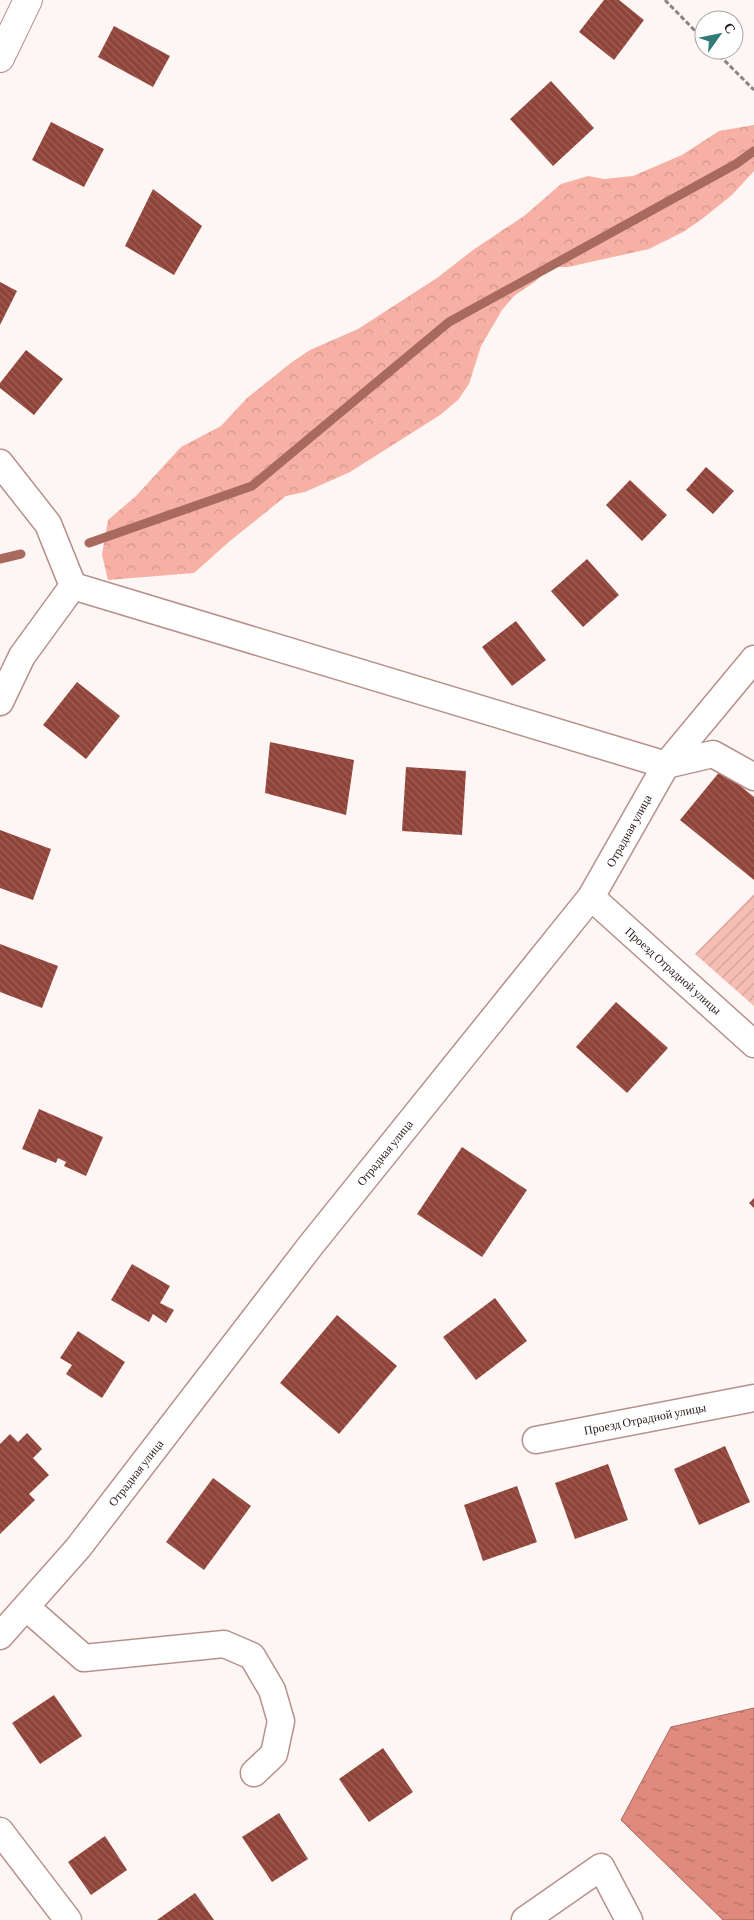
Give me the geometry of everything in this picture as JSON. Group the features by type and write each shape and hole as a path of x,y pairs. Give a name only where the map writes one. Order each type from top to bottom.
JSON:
{"street":[{"path":"0,58 28,0"},
{"path":"0,463 48,524 74,586"},
{"path":"0,702 22,656 74,586"},
{"path":"74,586 666,765 713,754 754,778"},
{"name":"Отрадная улица","path":"0,1636 78,1548 311,1245 591,897 666,765 754,659"},
{"name":"Проезд Отрадной улицы","path":"591,897 754,1044"},
{"name":"Проезд Отрадной улицы","path":"536,1440 754,1398"},
{"path":"26,1607 84,1658 224,1644 252,1656 272,1690 281,1721 274,1754 254,1773"},
{"path":"0,1831 68,1920"},
{"path":"525,1920 601,1867 629,1920"}],"path":[{"path":"665,0 694,30"},
{"path":"724,60 754,90"}],"green space":[{"path":"754,125 754,171 732,195 702,219 683,232 649,249 568,267 549,267 536,281 514,296 502,310 481,346 469,384 458,400 440,415 350,472 305,492 286,496 194,573 108,580 102,555 108,520 136,496 181,447 221,426 247,398 292,362 310,350 358,329 437,278 473,250 524,216 561,184 588,176 604,179 633,176 682,155 719,131"}],"shaded area":[{"path":"754,894 754,1006 695,954"}],"water":[{"path":"754,1708 754,1920 723,1920 621,1820 671,1727"}],"building":[{"path":"604,0 619,0 644,20 614,60 579,32"},
{"path":"114,26 170,56 153,87 98,57"},
{"path":"551,81 594,128 553,166 510,119"},
{"path":"51,122 104,149 84,187 32,160"},
{"path":"153,189 202,226 174,275 125,246"},
{"path":"0,282 17,291 0,325"},
{"path":"26,350 63,379 34,415 0,388 0,383"},
{"path":"706,467 734,491 713,514 686,490"},
{"path":"630,480 667,515 642,541 606,505"},
{"path":"587,559 619,595 583,627 551,591"},
{"path":"516,621 546,660 512,686 482,647"},
{"path":"77,682 120,716 86,759 43,725"},
{"path":"270,742 354,760 346,815 265,793"},
{"path":"406,767 466,771 462,835 402,831"},
{"path":"721,770 754,797 754,880 680,820"},
{"path":"0,830 51,849 33,900 0,888"},
{"path":"0,944 58,966 42,1008 0,992"},
{"path":"616,1002 668,1048 627,1093 576,1047"},
{"path":"39,1109 103,1137 86,1176 64,1166 66,1162 58,1158 56,1163 22,1149"},
{"path":"462,1147 527,1190 482,1257 417,1214"},
{"path":"754,1198 754,1208 749,1203"},
{"path":"132,1264 170,1286 160,1303 174,1310 166,1323 153,1314 149,1322 111,1300"},
{"path":"495,1298 527,1341 476,1380 443,1337"},
{"path":"337,1315 397,1366 339,1434 280,1383"},
{"path":"78,1331 125,1362 102,1398 66,1374 72,1365 60,1358"},
{"path":"27,1433 42,1449 33,1458 49,1475 29,1494 35,1500 0,1534 0,1444 10,1434 18,1442"},
{"path":"725,1446 750,1502 699,1525 674,1469"},
{"path":"608,1464 628,1520 575,1539 555,1483"},
{"path":"213,1478 251,1506 204,1570 166,1542"},
{"path":"517,1486 537,1542 483,1561 464,1505"},
{"path":"54,1695 82,1736 40,1764 12,1723"},
{"path":"383,1748 413,1792 369,1822 339,1779"},
{"path":"279,1813 308,1859 272,1882 242,1837"},
{"path":"105,1836 127,1870 91,1895 68,1862"},
{"path":"195,1893 214,1920 157,1920"}],"waterway":[{"path":"89,543 252,486 449,322 736,164 754,151"},
{"path":"0,559 21,554"}]}
